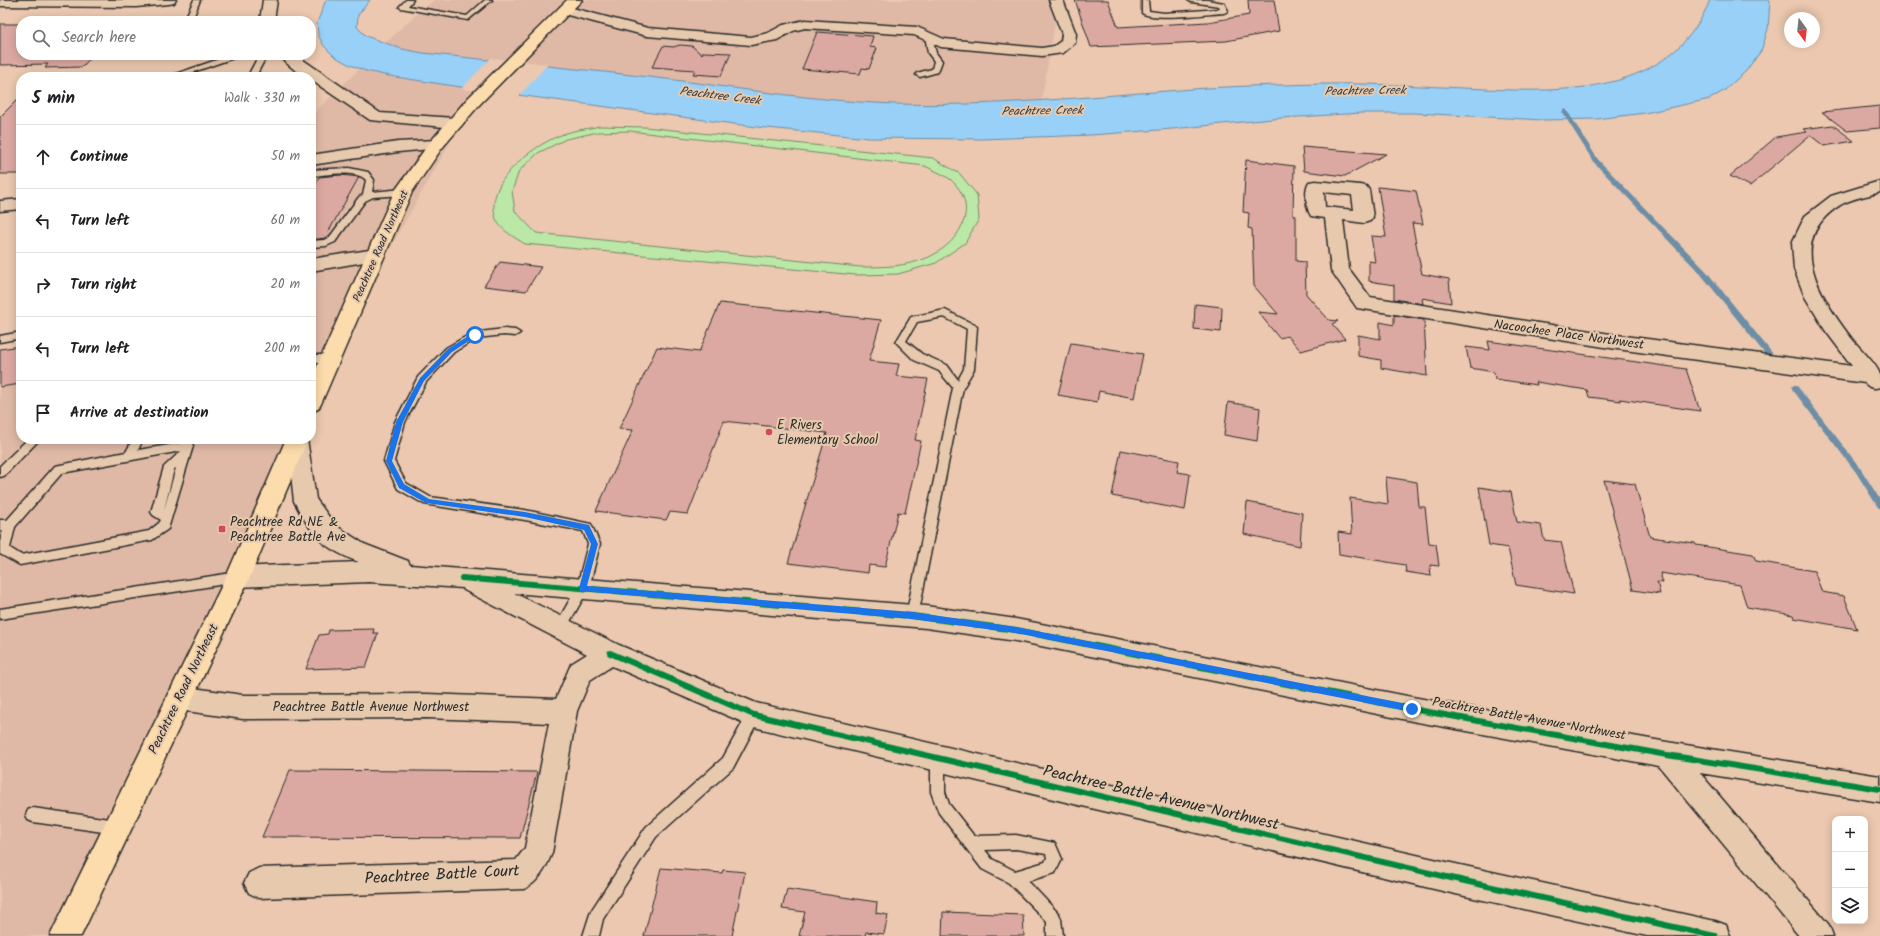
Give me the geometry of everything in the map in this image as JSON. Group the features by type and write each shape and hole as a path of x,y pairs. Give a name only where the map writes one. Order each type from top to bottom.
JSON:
{"highway":[{"name":"Peachtree Road Northeast","path":"316,381 321,359 376,255 403,192 436,145 474,100 550,23 570,5"},
{"name":"Peachtree Road Northeast","path":"64,936 238,577 295,444"}],"street":[{"path":"0,2 136,3 169,0"},
{"path":"267,16 270,0"},
{"path":"570,5 647,32 751,41 772,37 788,28 805,24 918,31 928,38 940,43 1042,52 1058,50 1068,43 1069,34 1056,0"},
{"path":"293,60 309,72"},
{"path":"316,77 376,117 455,124"},
{"path":"362,152 374,134 376,117"},
{"path":"316,159 398,147 436,145"},
{"path":"1875,381 1836,332 1814,297 1801,265 1800,240 1809,221 1827,205 1864,189 1880,186"},
{"path":"0,206 16,204"},
{"name":"Nacoochee Place Northwest","path":"1333,214 1340,270 1364,303 1502,326 1781,365 1875,381"},
{"path":"316,264 376,255"},
{"name":"Peachtree Battle Avenue Northwest","path":"298,444 305,501 327,532 356,551 421,576"},
{"name":"Peachtree Battle Avenue Northwest","path":"238,577 369,572 462,578 912,616 1016,630 1412,709 1667,755 1880,788"},
{"name":"Peachtree Battle Avenue Northwest","path":"462,578 610,653 754,715 1435,874 1715,936"},
{"name":"Peachtree Battle Court","path":"259,883 524,874 538,853 564,710 580,672 610,653"},
{"name":"Peachtree Battle Avenue Northwest","path":"179,698 243,707 427,706 564,710"},
{"path":"1667,755 1818,936"}],"lane":[{"path":"190,16 197,0"},
{"path":"410,0 403,7 468,18 489,0"},
{"path":"1146,0 1146,13 1164,15 1224,11 1222,4 1191,0"},
{"path":"920,75 934,70 938,61 932,53 928,38"},
{"path":"186,72 223,60"},
{"path":"254,72 261,60"},
{"path":"316,173 349,171 365,174 370,180 366,197"},
{"path":"316,244 326,243 332,240 362,199 371,195 403,192"},
{"path":"912,616 958,388 968,369 972,327 945,313 914,319 901,342 918,357 943,368 958,388"},
{"path":"515,333 504,332 475,335 445,355 422,380 400,422 389,461 402,486 428,501 525,515 587,527 594,544 583,588 560,628"},
{"path":"0,339 16,337"},
{"path":"0,473 31,444"},
{"path":"130,455 136,444"},
{"path":"186,451 164,526 152,536 20,560 4,550 5,525 59,469 130,455 186,451"},
{"path":"0,624 3,613 238,577"},
{"path":"591,936 596,916 651,832 728,763 754,715"},
{"path":"938,759 938,792 944,808 987,864 1014,878 1054,919 1055,936"},
{"path":"33,815 117,828"},
{"path":"972,843 1016,842 1050,848 1055,859 1050,868 1014,878"}],"shaded area":[{"path":"434,0 1059,0 1037,126 514,67 465,116 372,280 316,409 316,111 402,27"},
{"path":"16,347 16,444 301,444 70,936 0,936 0,352"}],"green space":[{"path":"600,126 645,127 933,158 960,174 977,195 979,219 965,243 936,263 898,274 856,275 525,244 499,225 494,207 496,194 503,180 512,168 524,157 549,140 570,132","holes":["630,131 925,166 950,179 959,189 964,200 965,212 963,222 958,233 940,250 929,257 904,265 860,267 536,233 515,211 512,191 519,171 538,153 566,139 598,132"]}],"water":[{"name":"Peachtree Creek","path":"326,0 370,0 358,15 357,27 366,36 402,49 423,53 644,76 812,98 867,103 930,105 1037,101 1271,85 1366,84 1519,90 1553,90 1586,87 1635,75 1663,60 1675,51 1695,28 1710,0 1770,0 1768,29 1761,51 1746,71 1725,90 1710,99 1645,113 1596,119 1543,120 1415,113 1361,113 1282,118 1172,129 1091,135 981,139 869,138 757,127 480,90 389,76 366,71 348,64 334,56 324,46 318,35 317,23"}],"pier":[{"path":"491,58 548,64 518,97 461,89"}],"building":[{"path":"1075,0 1108,0 1118,27 1208,22 1249,15 1248,0 1274,0 1279,31 1226,41 1091,47"},
{"path":"0,24 16,24 16,60 88,60 82,67 45,68 48,64 0,65"},
{"path":"817,32 873,36 870,47 877,48 869,69 862,68 860,74 802,69"},
{"path":"680,45 692,46 702,55 703,52 731,53 721,76 693,74 695,70 652,67 663,46 673,47"},
{"path":"16,101 16,174 0,174 0,117"},
{"path":"1880,106 1880,128 1847,131 1822,112"},
{"path":"1833,125 1854,141 1824,146 1810,135 1750,186 1730,176 1776,137 1807,132 1803,129"},
{"path":"1302,147 1386,154 1345,176 1304,171"},
{"path":"1246,160 1294,166 1293,215 1296,216 1296,261 1305,262 1306,294 1329,320 1338,321 1332,324 1345,339 1301,351 1288,336 1279,338 1258,312 1278,314 1254,286 1252,229 1248,228 1249,213 1243,212"},
{"path":"340,175 359,177 325,238 316,239 316,182 319,177"},
{"path":"1378,187 1416,191 1423,224 1412,223 1422,274 1449,279 1451,303 1422,298 1423,304 1394,299 1394,285 1369,281 1369,261 1375,262 1371,236 1386,237"},
{"path":"500,262 541,267 526,291 484,286"},
{"path":"720,303 881,320 869,361 899,364 896,376 928,379 915,440 921,441 905,513 898,512 885,567 869,565 868,573 788,563 827,433 724,421 688,514 670,512 666,520 596,511 633,430 619,429 657,347 699,352"},
{"path":"1195,304 1222,307 1221,332 1194,329"},
{"path":"1394,315 1424,320 1427,376 1381,368 1381,360 1358,356 1358,335 1380,339 1380,322 1394,325"},
{"path":"1488,341 1686,369 1700,411 1620,399 1621,401 1589,397 1587,390 1536,382 1537,385 1495,379 1494,372 1470,368 1466,347 1490,350"},
{"path":"1071,343 1143,354 1134,398 1099,391 1097,402 1058,395"},
{"path":"16,347 16,385 0,387 0,349"},
{"path":"1228,402 1260,408 1257,441 1224,435"},
{"path":"1121,450 1179,461 1177,472 1190,474 1185,510 1112,496"},
{"path":"1386,477 1417,482 1419,507 1425,507 1429,543 1436,544 1439,566 1430,565 1431,576 1406,572 1405,565 1339,554 1338,532 1352,534 1350,498 1388,504"},
{"path":"1604,480 1635,484 1650,537 1695,543 1696,545 1753,554 1756,561 1814,571 1822,592 1844,596 1857,629 1794,618 1793,615 1747,607 1740,585 1660,573 1663,583 1657,582 1660,594 1633,590"},
{"path":"1479,487 1511,492 1517,522 1541,525 1544,540 1561,542 1574,594 1516,585 1508,548 1489,545"},
{"path":"1247,502 1302,513 1300,546 1244,534"},
{"path":"374,629 373,633 378,633 366,667 306,669 319,635 328,634 329,630"},
{"path":"290,770 537,772 520,838 262,837"},
{"path":"661,868 722,873 723,870 745,872 732,936 644,936"},
{"path":"787,889 877,902 876,913 888,915 884,934 866,932 865,936 799,936 805,912 782,909"},
{"path":"943,912 1023,915 1024,936 942,936"}],"waterway":[{"path":"1565,112 1596,161 1669,237"},
{"path":"1668,236 1703,272 1769,354"},
{"path":"1795,388 1858,470 1880,505"}],"cycle path":[{"path":"462,578 912,616 1016,630 1412,709 1667,755 1880,789"},
{"path":"610,653 754,715 1451,878 1715,936"}],"place":[{"name":"E Rivers Elementary School","path":"769,432"},
{"name":"Peachtree Rd NE & Peachtree Battle Ave","path":"222,529"}],"route":[{"path":"475,335 450,350 422,380 400,422 389,461 402,486 428,501 525,515 587,527 594,544 583,588 926,617 1016,630 1412,709"}]}
